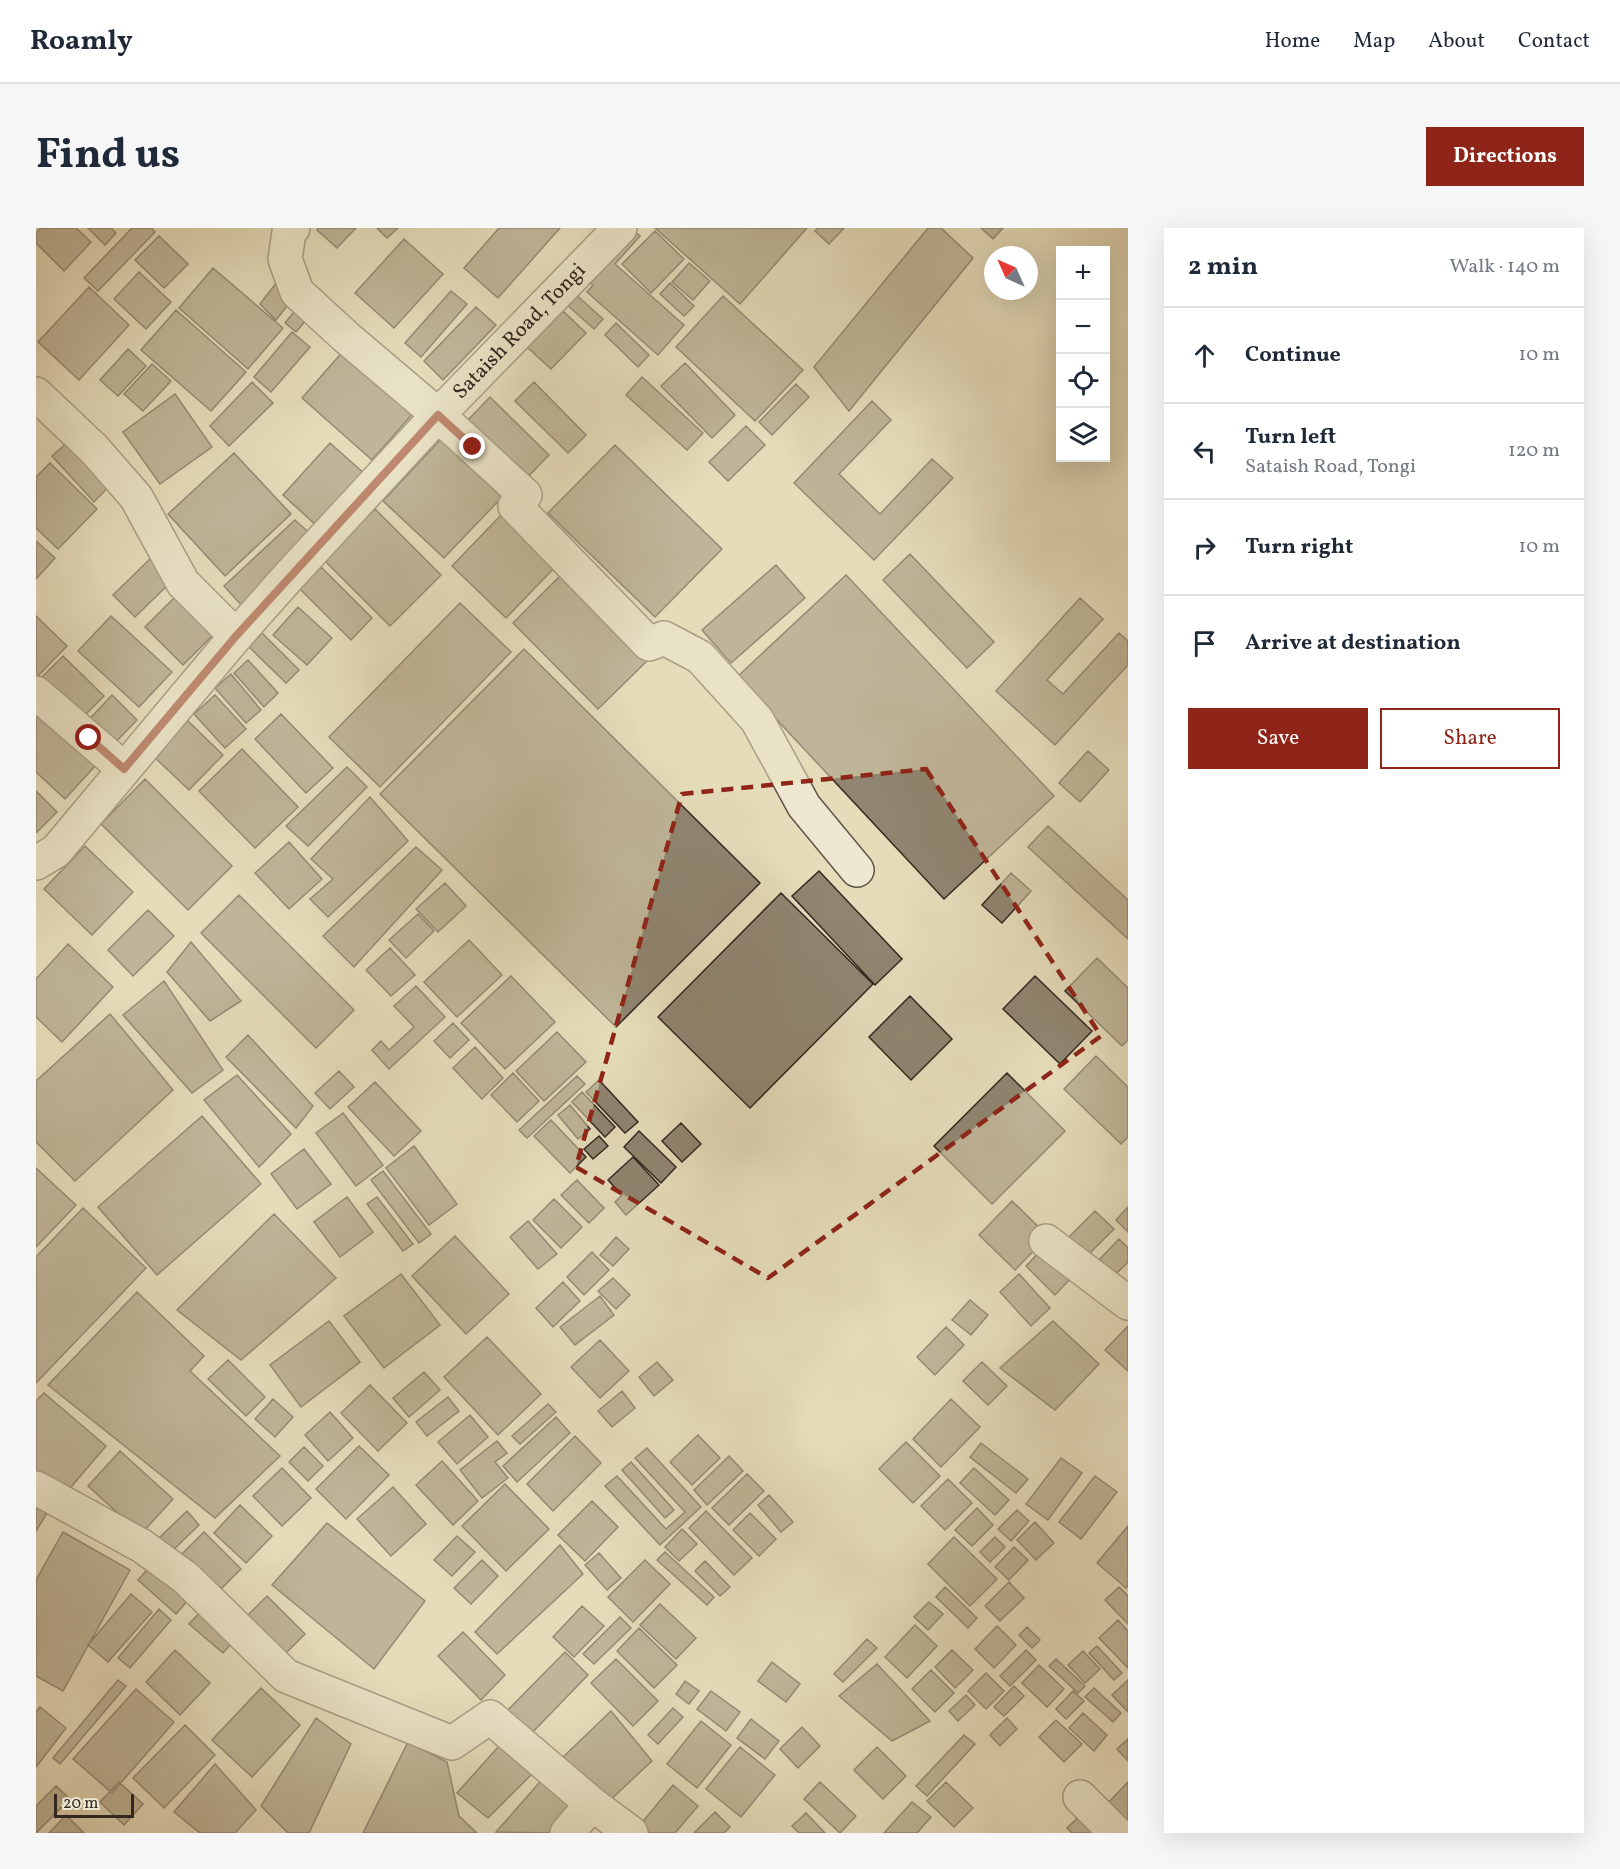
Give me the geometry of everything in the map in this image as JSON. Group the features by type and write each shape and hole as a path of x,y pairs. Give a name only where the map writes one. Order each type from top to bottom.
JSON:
{"street":[{"path":"293,228 289,232 285,259 297,292 438,415 525,495 515,506 649,644 664,638 700,657 757,720 804,806 857,870"},
{"name":"Sataish Road, Tongi","path":"36,863 56,851 236,636 438,415 620,228"},
{"path":"36,394 94,449 136,497 183,583 236,636"},
{"path":"36,693 124,769"},
{"path":"1046,1241 1128,1303"},
{"path":"36,1488 142,1546 186,1578 286,1676 452,1743 490,1717 592,1804 631,1833"},
{"path":"1080,1797 1116,1833"},
{"path":"567,1833 592,1804"}],"highlighted area":[{"path":"926,769 1101,1036 768,1278 576,1167 682,794"}],"building":[{"path":"41,228 76,228 91,242 64,271 36,243 36,233"},
{"path":"88,228 111,228 116,233 105,245"},
{"path":"132,228 151,228 155,232 98,291 84,278"},
{"path":"318,228 356,228 337,248 317,230"},
{"path":"377,228 398,228 387,238"},
{"path":"499,228 560,228 498,298 464,268"},
{"path":"655,228 807,228 740,304"},
{"path":"818,228 844,228 829,244 815,231"},
{"path":"928,228 941,228 973,258 849,411 814,367"},
{"path":"981,228 1003,228 993,239"},
{"path":"633,230 640,236 615,264 684,325 658,355 587,292 593,285 588,281"},
{"path":"655,231 684,259 651,293 622,264"},
{"path":"159,236 188,264 164,288 135,260"},
{"path":"404,239 443,274 394,328 355,293"},
{"path":"689,263 710,281 693,300 672,282"},
{"path":"213,268 283,328 248,369 179,308"},
{"path":"139,272 171,302 146,329 114,299"},
{"path":"284,273 295,296 276,320 260,304"},
{"path":"670,283 694,306 684,316 660,294"},
{"path":"89,287 129,325 79,380 38,342"},
{"path":"451,291 467,304 421,357 405,343"},
{"path":"574,293 603,319 594,329 565,303"},
{"path":"723,296 803,370 755,421 676,347"},
{"path":"302,302 313,312 296,332 285,323"},
{"path":"476,307 496,325 443,380 424,361"},
{"path":"176,310 246,372 211,411 141,350"},
{"path":"563,311 586,333 551,369 527,347"},
{"path":"616,323 649,355 638,367 605,335"},
{"path":"292,332 310,347 271,392 254,377"},
{"path":"360,332 430,394 372,460 302,398"},
{"path":"128,349 146,366 118,396 100,380"},
{"path":"685,363 735,415 712,438 661,386"},
{"path":"152,364 171,381 143,411 124,394"},
{"path":"642,377 703,433 687,450 626,395"},
{"path":"252,382 273,403 229,446 210,426"},
{"path":"534,382 586,435 568,453 515,401"},
{"path":"796,384 809,397 772,435 759,422"},
{"path":"175,394 212,447 160,484 123,432"},
{"path":"490,397 549,455 525,480 465,423"},
{"path":"872,401 891,420 839,474 880,514 932,459 953,478 874,560 794,483"},
{"path":"87,425 127,468 94,502 52,456"},
{"path":"746,426 765,445 728,481 709,462"},
{"path":"444,436 505,494 444,558 383,501"},
{"path":"330,443 366,475 319,528 283,495"},
{"path":"615,445 722,549 655,617 548,513"},
{"path":"234,453 291,514 225,576 168,514"},
{"path":"50,463 97,509 58,549 36,528 36,477"},
{"path":"375,509 441,575 390,626 324,560"},
{"path":"504,512 558,564 506,618 452,566"},
{"path":"295,520 314,537 243,607 224,586"},
{"path":"36,541 55,558 36,579"},
{"path":"910,554 994,642 967,668 883,580"},
{"path":"151,558 173,580 135,617 113,595"},
{"path":"776,565 805,598 731,663 702,630"},
{"path":"321,567 372,618 351,640 299,588"},
{"path":"563,573 649,659 598,709 513,623"},
{"path":"846,575 1054,796 944,899 737,677"},
{"path":"181,591 219,629 183,665 145,627"},
{"path":"1080,598 1103,619 1047,680 1063,694 1119,633 1128,641 1128,665 1055,745 996,691"},
{"path":"460,603 511,652 380,787 329,737"},
{"path":"298,607 332,638 307,665 273,635"},
{"path":"36,616 67,646 37,677 36,676"},
{"path":"111,616 172,672 139,707 78,651"},
{"path":"262,633 299,670 286,683 249,647"},
{"path":"524,649 760,883 616,1027 380,794"},
{"path":"63,656 104,696 69,731 36,683"},
{"path":"248,660 278,693 264,707 234,673"},
{"path":"231,674 261,710 246,723 215,688"},
{"path":"112,695 137,720 107,751 82,727"},
{"path":"215,695 246,729 225,748 194,714"},
{"path":"36,712 95,766 65,799 36,772"},
{"path":"281,714 333,768 306,793 255,739"},
{"path":"185,718 223,755 189,790 150,753"},
{"path":"242,749 298,807 255,848 199,791"},
{"path":"1088,751 1109,770 1080,802 1059,783"},
{"path":"347,767 367,787 308,846 286,826"},
{"path":"145,779 232,866 188,910 101,824"},
{"path":"36,791 57,812 36,833"},
{"path":"370,797 408,841 328,917 310,899 333,879 311,859"},
{"path":"1048,826 1128,900 1128,939 1028,847"},
{"path":"289,842 322,879 289,909 255,873"},
{"path":"85,846 133,892 92,935 44,889"},
{"path":"416,847 442,870 354,967 323,936"},
{"path":"819,871 902,959 875,985 792,896"},
{"path":"1011,873 1031,891 1002,923 982,905"},
{"path":"445,883 466,906 438,932 416,909"},
{"path":"781,893 873,984 750,1108 658,1017"},
{"path":"239,895 354,1010 316,1048 201,933"},
{"path":"148,910 174,936 133,976 108,950"},
{"path":"418,914 434,931 406,958 389,940"},
{"path":"469,940 502,975 457,1017 424,982"},
{"path":"191,942 241,1001 210,1021 167,972"},
{"path":"68,944 113,987 62,1042 36,1017 36,979"},
{"path":"390,948 415,975 391,996 366,970"},
{"path":"1097,958 1128,988 1128,1040 1122,1046 1065,991"},
{"path":"511,976 555,1022 505,1069 461,1023"},
{"path":"1035,976 1092,1031 1060,1064 1003,1009"},
{"path":"164,981 223,1070 192,1093 123,1015"},
{"path":"416,986 445,1017 389,1069 372,1050 381,1041 389,1050 414,1027 394,1006"},
{"path":"910,996 952,1039 911,1080 869,1037"},
{"path":"110,1014 173,1090 75,1181 36,1142 36,1081"},
{"path":"453,1023 469,1040 450,1058 434,1041"},
{"path":"557,1032 586,1062 544,1101 516,1071"},
{"path":"248,1035 313,1106 296,1128 226,1057"},
{"path":"475,1047 503,1078 482,1099 453,1068"},
{"path":"1096,1056 1128,1087 1128,1137 1121,1144 1064,1089"},
{"path":"339,1071 354,1087 330,1109 315,1093"},
{"path":"513,1073 539,1101 517,1122 491,1095"},
{"path":"1007,1073 1065,1131 992,1204 934,1146"},
{"path":"237,1075 291,1134 259,1167 204,1100"},
{"path":"577,1076 585,1084 527,1138 519,1130"},
{"path":"599,1080 638,1122 625,1133 586,1092"},
{"path":"375,1082 421,1131 394,1156 348,1107"},
{"path":"582,1092 615,1127 605,1137 572,1102"},
{"path":"570,1105 590,1129 578,1139 558,1115"},
{"path":"343,1113 383,1165 356,1186 316,1133"},
{"path":"202,1116 261,1184 157,1275 98,1207"},
{"path":"551,1120 586,1157 570,1173 534,1136"},
{"path":"681,1123 701,1144 682,1162 662,1141"},
{"path":"639,1131 676,1167 661,1183 624,1147"},
{"path":"599,1136 608,1146 593,1159 584,1149"},
{"path":"414,1146 457,1204 429,1225 386,1168"},
{"path":"304,1149 331,1184 297,1209 271,1174"},
{"path":"633,1157 659,1185 626,1215 615,1202 622,1195 608,1180"},
{"path":"36,1168 76,1205 36,1247"},
{"path":"383,1171 431,1234 419,1243 371,1180"},
{"path":"577,1180 604,1208 589,1223 561,1195"},
{"path":"347,1197 373,1232 340,1257 314,1222"},
{"path":"377,1197 413,1244 403,1251 367,1204"},
{"path":"554,1199 582,1227 561,1248 533,1220"},
{"path":"1012,1201 1048,1236 1015,1270 979,1235"},
{"path":"1128,1207 1128,1232 1116,1220"},
{"path":"83,1208 146,1268 36,1383 36,1257"},
{"path":"1095,1211 1114,1229 1080,1263 1061,1245"},
{"path":"274,1214 336,1278 241,1360 177,1310"},
{"path":"528,1221 557,1254 538,1269 510,1237"},
{"path":"455,1236 509,1294 466,1334 412,1276"},
{"path":"616,1237 629,1249 613,1266 600,1255"},
{"path":"1119,1239 1128,1248 1128,1262 1112,1278 1096,1263"},
{"path":"1044,1247 1073,1276 1055,1295 1026,1266"},
{"path":"592,1252 609,1270 584,1295 567,1277"},
{"path":"401,1274 440,1325 384,1368 344,1316"},
{"path":"1019,1274 1050,1308 1031,1326 1000,1292"},
{"path":"613,1278 630,1295 616,1309 598,1291"},
{"path":"563,1282 580,1301 553,1327 536,1308"},
{"path":"137,1292 204,1356 190,1371 280,1456 215,1518 48,1385"},
{"path":"600,1296 614,1315 575,1345 560,1327"},
{"path":"970,1300 988,1315 971,1335 952,1320"},
{"path":"329,1321 360,1362 301,1407 270,1365"},
{"path":"1053,1321 1099,1364 1055,1410 1000,1368"},
{"path":"1128,1326 1128,1371 1105,1350"},
{"path":"946,1327 964,1345 935,1375 917,1357"},
{"path":"487,1337 541,1394 498,1435 444,1377"},
{"path":"600,1340 629,1371 600,1398 571,1367"},
{"path":"228,1360 265,1397 246,1416 208,1379"},
{"path":"657,1362 673,1380 654,1396 639,1377"},
{"path":"982,1362 1007,1386 988,1405 963,1381"},
{"path":"424,1372 440,1390 409,1417 393,1398"},
{"path":"370,1385 407,1423 378,1451 341,1413"},
{"path":"622,1391 635,1408 612,1427 598,1411"},
{"path":"44,1393 106,1446 65,1494 36,1475 36,1401"},
{"path":"448,1397 459,1411 427,1436 416,1422"},
{"path":"273,1399 293,1417 275,1437 255,1419"},
{"path":"951,1399 980,1427 941,1467 913,1439"},
{"path":"548,1404 556,1412 520,1444 512,1436"},
{"path":"330,1412 353,1438 328,1461 305,1435"},
{"path":"470,1415 488,1437 457,1464 438,1442"},
{"path":"556,1417 570,1433 517,1482 503,1466"},
{"path":"698,1435 720,1458 692,1485 670,1462"},
{"path":"575,1436 601,1463 553,1511 527,1484"},
{"path":"497,1441 507,1453 495,1462 508,1478 482,1498 460,1470"},
{"path":"906,1442 940,1476 913,1503 879,1469"},
{"path":"981,1443 1028,1479 1016,1493 970,1457"},
{"path":"359,1446 389,1475 346,1519 316,1489"},
{"path":"304,1447 323,1466 308,1481 289,1462"},
{"path":"647,1448 701,1507 660,1545 605,1486 617,1476 666,1529 685,1512 635,1458"},
{"path":"120,1451 173,1499 141,1534 88,1486"},
{"path":"729,1456 743,1471 707,1505 694,1490"},
{"path":"1061,1458 1082,1473 1048,1520 1026,1504"},
{"path":"442,1461 478,1501 453,1525 416,1485"},
{"path":"631,1462 674,1510 665,1518 622,1470"},
{"path":"282,1468 311,1498 282,1526 253,1496"},
{"path":"974,1468 1009,1500 995,1515 960,1483"},
{"path":"747,1474 764,1491 729,1525 712,1508"},
{"path":"1095,1476 1117,1492 1081,1539 1059,1522"},
{"path":"948,1479 972,1503 945,1530 921,1506"},
{"path":"505,1484 549,1529 506,1571 462,1526"},
{"path":"393,1487 426,1524 391,1556 357,1519"},
{"path":"769,1495 793,1522 781,1532 758,1505"},
{"path":"592,1501 618,1527 585,1561 558,1535"},
{"path":"36,1503 49,1510 36,1531"},
{"path":"240,1505 272,1536 246,1563 214,1533"},
{"path":"977,1508 993,1525 972,1546 955,1530"},
{"path":"1017,1510 1029,1521 1011,1541 998,1529"},
{"path":"187,1511 199,1525 171,1552 158,1539"},
{"path":"706,1511 752,1558 734,1575 689,1528"},
{"path":"750,1513 776,1539 759,1556 733,1530"},
{"path":"1035,1522 1054,1543 1036,1560 1017,1540"},
{"path":"327,1523 425,1601 374,1669 272,1585"},
{"path":"1128,1526 1128,1585 1126,1588 1097,1563"},
{"path":"682,1529 697,1544 679,1561 665,1547"},
{"path":"63,1532 130,1570 63,1691 36,1676 36,1580"},
{"path":"204,1532 241,1569 217,1593 180,1556"},
{"path":"457,1536 475,1552 452,1576 434,1560"},
{"path":"954,1537 997,1579 970,1606 928,1564"},
{"path":"995,1537 1005,1547 990,1562 980,1552"},
{"path":"560,1545 583,1574 497,1654 475,1632"},
{"path":"1014,1547 1028,1560 1009,1580 995,1567"},
{"path":"665,1552 714,1597 707,1605 657,1560"},
{"path":"599,1553 621,1578 607,1590 585,1565"},
{"path":"482,1560 498,1576 471,1604 454,1588"},
{"path":"645,1560 670,1584 633,1622 608,1597"},
{"path":"705,1561 730,1587 720,1596 695,1571"},
{"path":"153,1563 190,1598 176,1614 138,1580"},
{"path":"1009,1582 1024,1598 1000,1621 985,1606"},
{"path":"945,1587 977,1618 968,1628 936,1597"},
{"path":"1119,1587 1128,1596 1128,1624 1105,1600"},
{"path":"131,1594 152,1612 108,1662 88,1645"},
{"path":"267,1596 305,1634 281,1658 243,1620"},
{"path":"929,1602 943,1614 928,1630 914,1617"},
{"path":"660,1604 696,1638 676,1659 640,1625"},
{"path":"582,1606 604,1626 574,1657 553,1637"},
{"path":"205,1607 238,1636 223,1653 189,1624"},
{"path":"159,1609 171,1620 130,1668 118,1658"},
{"path":"620,1617 631,1628 594,1664 583,1654"},
{"path":"1118,1620 1128,1631 1128,1668 1099,1638"},
{"path":"915,1625 937,1646 907,1678 885,1657"},
{"path":"997,1626 1016,1645 994,1668 975,1649"},
{"path":"1027,1627 1040,1640 1032,1648 1019,1635"},
{"path":"639,1628 677,1665 654,1688 617,1651"},
{"path":"463,1632 505,1675 481,1700 438,1656"},
{"path":"867,1639 877,1648 843,1682 834,1674"},
{"path":"1097,1646 1122,1673 1114,1680 1089,1653"},
{"path":"175,1650 210,1683 180,1715 146,1682"},
{"path":"952,1650 973,1670 955,1688 935,1667"},
{"path":"1026,1650 1036,1660 1010,1686 1000,1676"},
{"path":"1083,1651 1100,1669 1085,1683 1068,1665"},
{"path":"565,1652 588,1675 526,1739 502,1716"},
{"path":"616,1659 658,1701 633,1726 591,1683"},
{"path":"1056,1659 1085,1686 1078,1693 1049,1666"},
{"path":"772,1662 800,1684 786,1702 758,1681"},
{"path":"877,1664 930,1721 892,1741 839,1696"},
{"path":"1039,1665 1064,1689 1047,1707 1022,1683"},
{"path":"931,1670 954,1693 935,1712 912,1689"},
{"path":"986,1673 1004,1691 986,1709 968,1691"},
{"path":"118,1680 126,1686 60,1764 53,1758"},
{"path":"1128,1680 1128,1712 1112,1695"},
{"path":"685,1681 699,1691 689,1704 676,1694"},
{"path":"1014,1686 1024,1696 1004,1716 994,1707"},
{"path":"261,1688 300,1725 252,1777 212,1740"},
{"path":"1094,1688 1121,1713 1113,1722 1085,1697"},
{"path":"136,1689 174,1722 112,1793 73,1759"},
{"path":"711,1691 740,1712 726,1731 697,1709"},
{"path":"1073,1691 1084,1701 1066,1719 1056,1709"},
{"path":"966,1695 975,1705 958,1721 949,1711"},
{"path":"40,1707 66,1728 36,1767 36,1712"},
{"path":"673,1708 683,1717 658,1744 648,1735"},
{"path":"611,1711 652,1761 605,1805 561,1759"},
{"path":"1083,1713 1107,1735 1094,1751 1069,1728"},
{"path":"316,1718 351,1744 309,1833 288,1833 261,1806"},
{"path":"1007,1718 1017,1729 1000,1746 990,1735"},
{"path":"751,1719 779,1741 765,1759 737,1738"},
{"path":"1056,1720 1082,1744 1064,1762 1039,1737"},
{"path":"701,1721 731,1745 697,1788 667,1764"},
{"path":"185,1725 215,1755 164,1808 133,1778"},
{"path":"802,1727 820,1746 798,1768 780,1749"},
{"path":"964,1735 975,1744 927,1796 916,1786"},
{"path":"507,1737 541,1765 488,1818 457,1793"},
{"path":"1128,1739 1128,1761 1117,1749"},
{"path":"408,1742 447,1762 459,1816 477,1833 363,1833"},
{"path":"740,1747 775,1775 741,1817 706,1789"},
{"path":"877,1747 906,1776 883,1799 854,1770"},
{"path":"215,1764 256,1810 235,1833 200,1833 174,1812"},
{"path":"546,1775 580,1804 551,1833 496,1832"},
{"path":"119,1782 143,1804 124,1825 100,1802"},
{"path":"820,1782 856,1816 840,1833 804,1799"},
{"path":"946,1782 973,1808 954,1827 927,1801"},
{"path":"1128,1782 1128,1830 1104,1807"},
{"path":"673,1785 698,1806 675,1833 649,1833 640,1825"},
{"path":"56,1786 70,1799 36,1833 36,1806"},
{"path":"912,1802 931,1817 917,1833 884,1833"},
{"path":"1089,1807 1114,1833 1072,1833 1067,1828"},
{"path":"715,1812 730,1827 724,1833 694,1833"},
{"path":"806,1813 825,1833 799,1833 792,1826"},
{"path":"66,1815 84,1833 49,1833"}],"route":[{"path":"89,738 124,769 290,575 438,415 473,447"}]}
